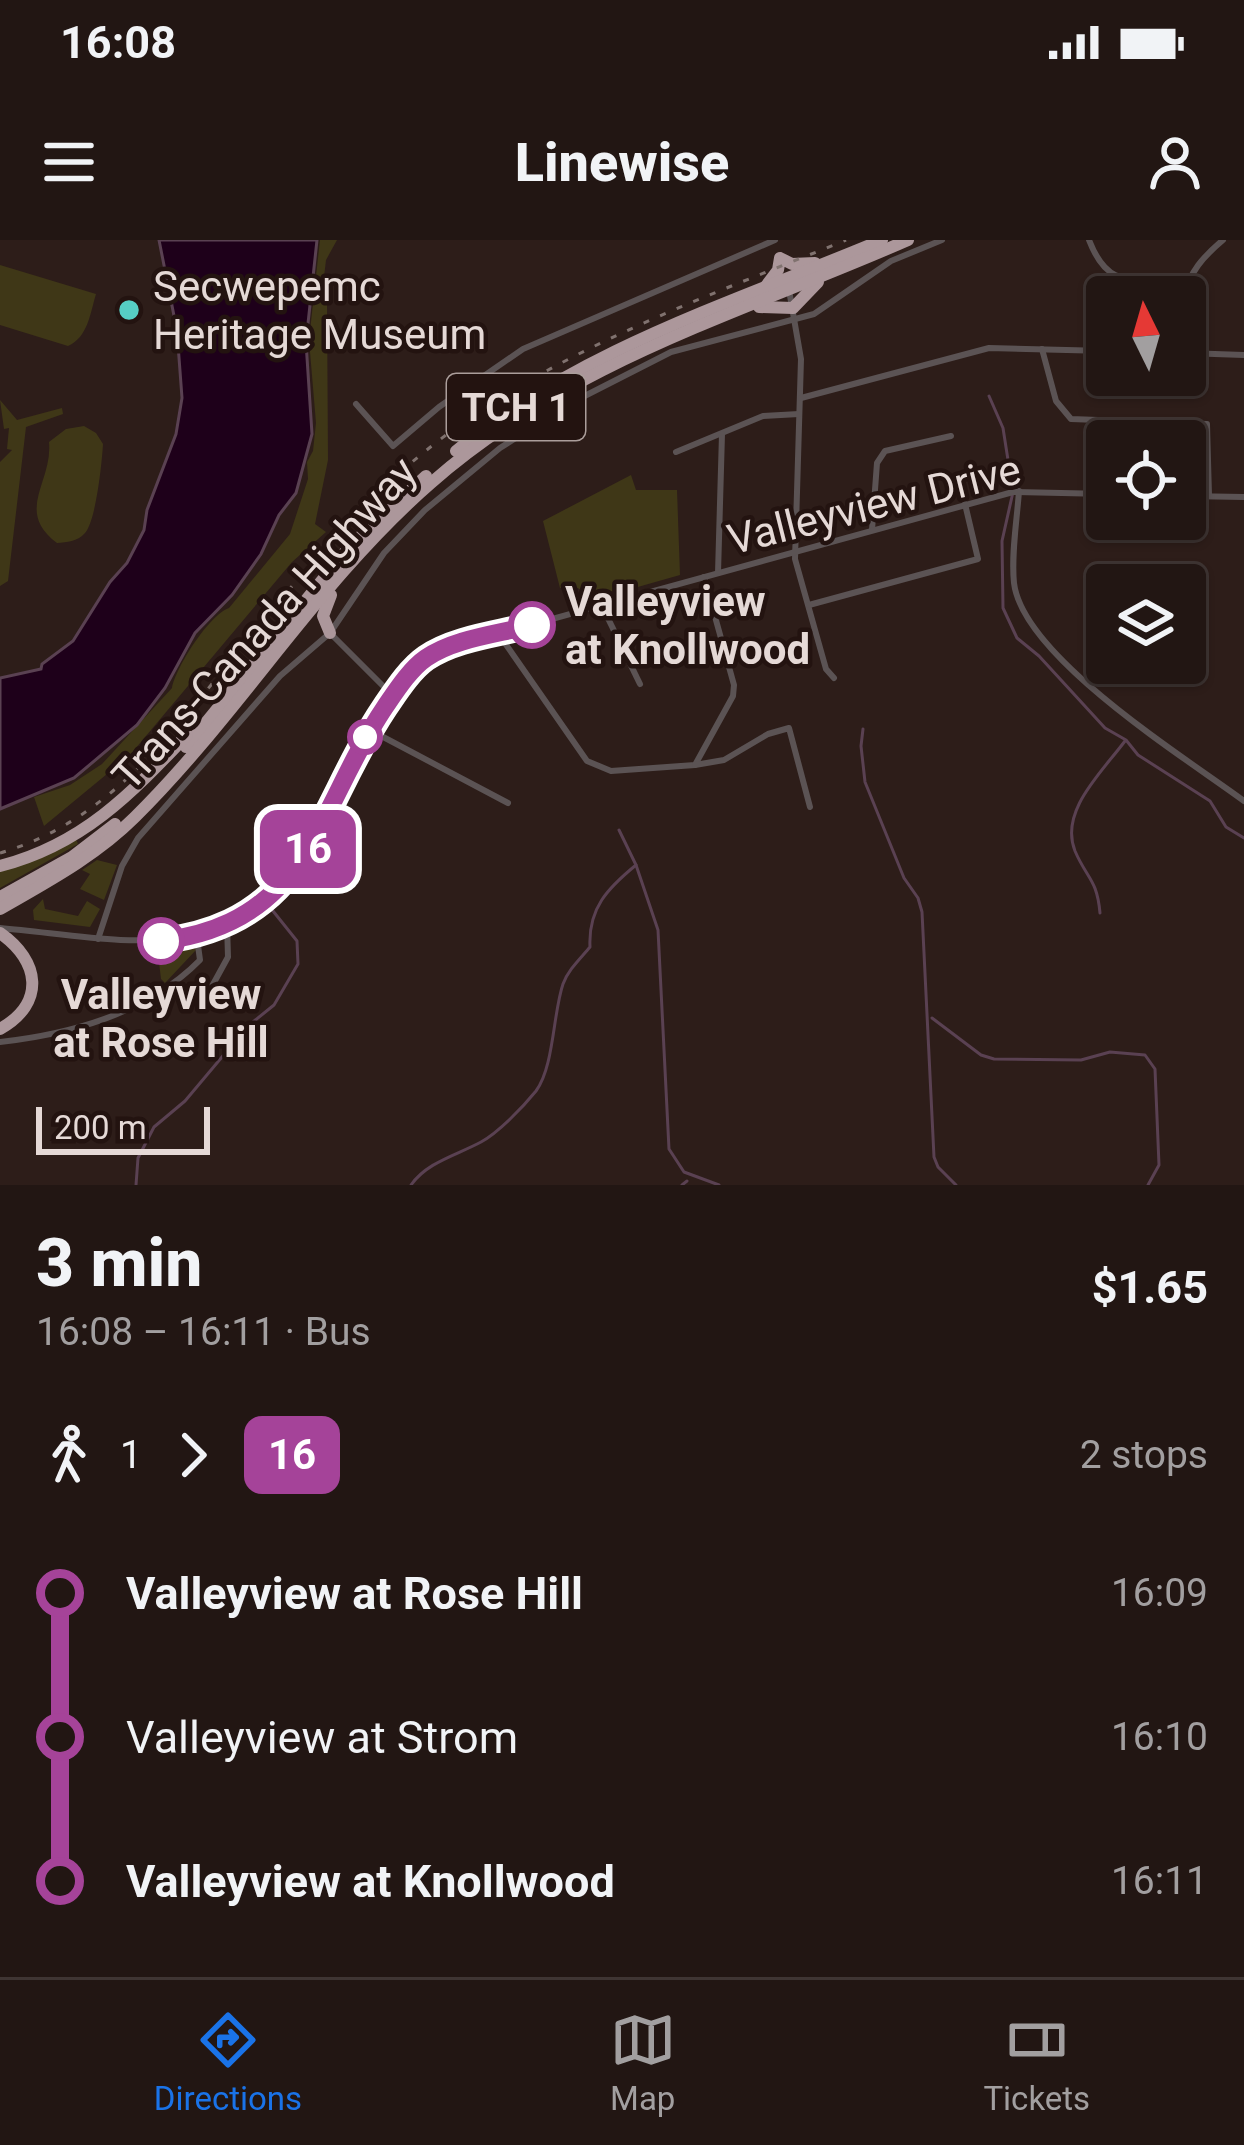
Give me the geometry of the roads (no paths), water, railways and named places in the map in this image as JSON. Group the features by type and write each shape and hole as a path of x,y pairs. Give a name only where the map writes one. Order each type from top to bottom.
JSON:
{"highway":[{"name":"Trans-Canada Highway","path":"1,904 79,863 133,819 365,547 445,471 542,401 611,362 740,310 882,240"},
{"name":"Trans-Canada Highway","path":"1,904 130,812 312,591 389,507 502,416 591,363 765,287 824,277 908,240"},
{"path":"765,287 778,270 780,258 796,265 832,261"},
{"path":"740,310 776,304 795,314 824,277"},
{"path":"330,633 323,610 365,547"},
{"path":"312,591 308,614 330,633"},
{"path":"266,661 304,631 316,628 330,633"},
{"path":"0,866 59,844 127,799 249,668"},
{"path":"0,928 30,962 33,976 26,1007 0,1029"}],"street":[{"path":"356,404 387,443 395,445 439,407 523,349 775,240 795,314 801,398 796,551 826,669 834,678"},
{"path":"98,939 122,866 138,838 280,676 330,633 384,553 425,510 500,448 567,404 671,352 795,314 814,314 891,261 942,240"},
{"path":"1089,240 1098,264 1114,276"},
{"path":"1191,276 1204,255 1223,240"},
{"path":"801,398 989,348 1086,350"},
{"path":"1042,349 1056,401 1071,418 1208,424 1209,496 1244,497"},
{"path":"1206,354 1244,355"},
{"path":"676,452 763,416 800,415"},
{"path":"718,573 722,434"},
{"path":"872,530 877,463 885,451 951,436"},
{"path":"1019,491 1014,583 1034,628 1103,699 1244,801"},
{"name":"Valleyview Drive","path":"0,928 148,942 227,924 257,909 302,860 370,730 427,657 965,504 1019,491 1086,493"},
{"path":"808,605 978,559 965,504"},
{"path":"695,765 726,711 734,685 704,578"},
{"path":"602,606 640,684"},
{"path":"330,633 393,695"},
{"path":"499,634 587,760 611,771 695,765 724,760 788,728 810,807"},
{"path":"370,730 508,802"},
{"path":"205,999 227,958 227,924"},
{"path":"0,1042 76,1028 154,997 200,960 196,931"}],"waterway":[{"path":"989,396 1003,428 1013,492 1002,541 1003,608 1017,638 1105,728 1210,801 1226,827 1244,838"},
{"path":"863,729 865,782 922,912 934,1157 956,1185"},
{"path":"1100,913 1094,886 1075,851 1073,821 1085,793 1125,741"},
{"path":"619,830 658,930 669,1149 684,1172 719,1185"},
{"path":"411,1185 434,1165 495,1132 536,1091 546,1068 565,979 590,947 592,921 602,900 636,865"},
{"path":"136,1185 138,1158 154,1127 185,1101 248,1026 274,1005 298,964 297,941 269,906"},
{"path":"932,1018 981,1055 994,1059 1081,1060 1110,1052 1145,1055 1155,1069 1159,1165 1148,1185"},
{"path":"682,1185 687,1181"}],"railway":[{"path":"0,853 72,821 131,775 336,536 404,469 453,430 505,395 615,336 846,240"}],"place":[{"name":"Secwepemc Heritage Museum","path":"129,310"},
{"name":"Valleyview at Knollwood","path":"532,625"},
{"name":"Valleyview at Rose Hill","path":"161,941"}]}
